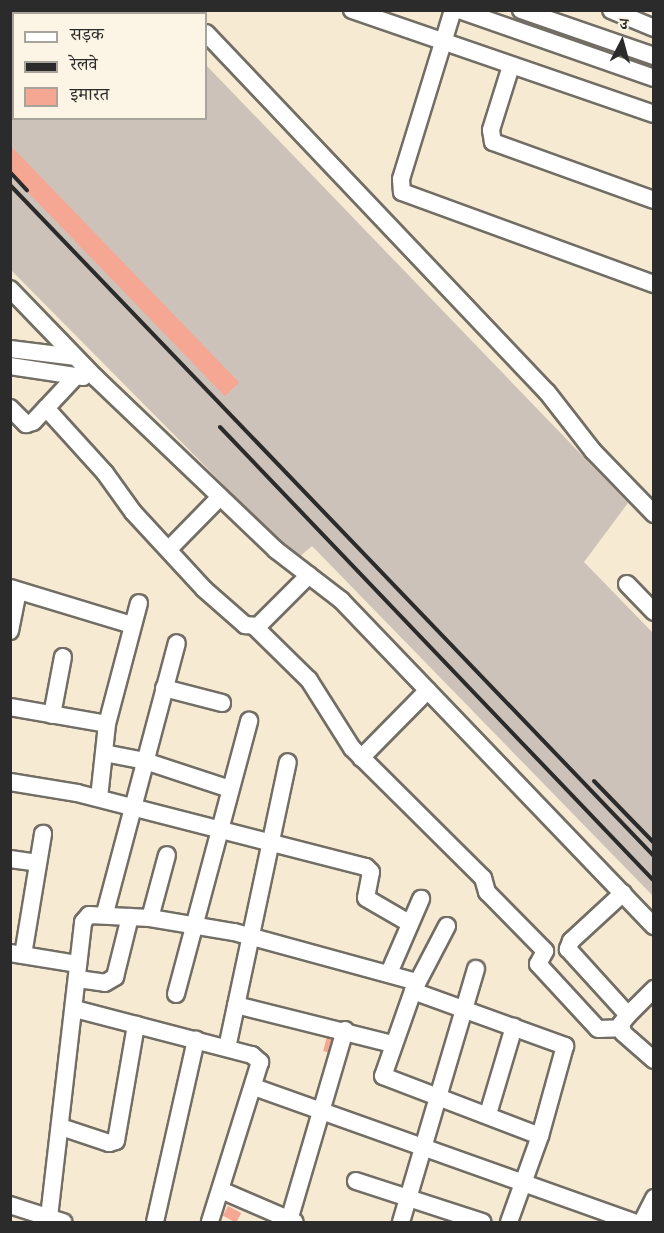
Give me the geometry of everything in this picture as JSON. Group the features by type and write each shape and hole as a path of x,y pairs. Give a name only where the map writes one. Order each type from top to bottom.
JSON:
{"street":[{"path":"352,10 654,114"},
{"path":"453,10 401,179 402,192 654,284"},
{"path":"459,10 654,78"},
{"path":"521,10 654,56"},
{"path":"616,11 651,21"},
{"path":"207,34 547,392 593,451 654,514"},
{"path":"511,66 489,137 493,142 654,200"},
{"path":"10,290 96,378 220,497 309,576 341,600 654,926"},
{"path":"10,349 75,357"},
{"path":"10,366 96,378"},
{"path":"10,408 26,424 33,422 76,376"},
{"path":"46,408 105,473 133,512 223,608 255,627 309,680 336,727 361,758 483,878 487,892 544,951 538,964 598,1029 624,1022 654,989"},
{"path":"169,549 220,497"},
{"path":"255,627 309,576"},
{"path":"627,584 654,612"},
{"path":"10,631 14,590 132,625"},
{"path":"99,798 107,724 139,603"},
{"path":"105,913 177,643"},
{"path":"52,715 63,657"},
{"path":"164,688 222,703"},
{"path":"361,758 428,690"},
{"path":"10,707 107,724"},
{"path":"176,994 249,721"},
{"path":"104,753 145,762 230,789"},
{"path":"227,1048 253,937 288,762"},
{"path":"10,782 99,798 369,868 366,898 409,923"},
{"path":"43,834 17,954 78,972 105,983 115,977 130,917"},
{"path":"150,918 167,855"},
{"path":"10,859 38,864"},
{"path":"622,893 571,941 568,949 654,1060"},
{"path":"389,973 421,899"},
{"path":"10,1205 56,1220 62,1127 85,917 105,913 150,918 253,937 389,973 463,1010 565,1047 540,1136 509,1222"},
{"path":"447,926 415,986 392,1044 383,1076 488,1114 540,1136"},
{"path":"401,1222 476,969"},
{"path":"236,1005 345,1030 392,1044"},
{"path":"75,1009 252,1055 260,1062 223,1191 210,1222"},
{"path":"62,1127 109,1143 116,1141 136,1025"},
{"path":"488,1114 514,1027"},
{"path":"223,1191 293,1220 320,1108 345,1030"},
{"path":"155,1222 196,1040"},
{"path":"254,1087 320,1108 633,1222"},
{"path":"356,1181 482,1222"},
{"path":"642,1222 654,1198"}],"shaded area":[{"path":"143,10 146,12 12,12 12,120 207,120 207,66 628,503 584,562 653,633 653,896 312,546 297,559 11,270 10,11"}],"building":[{"path":"10,145 239,382 225,396 10,174"},
{"path":"329,1028 341,1031 335,1054 323,1051"},
{"path":"228,1206 241,1213 236,1222 223,1216"}],"railway":[{"path":"10,172 27,190"},
{"path":"10,185 654,856"},
{"path":"220,427 654,881"},
{"path":"594,781 654,843"}]}
